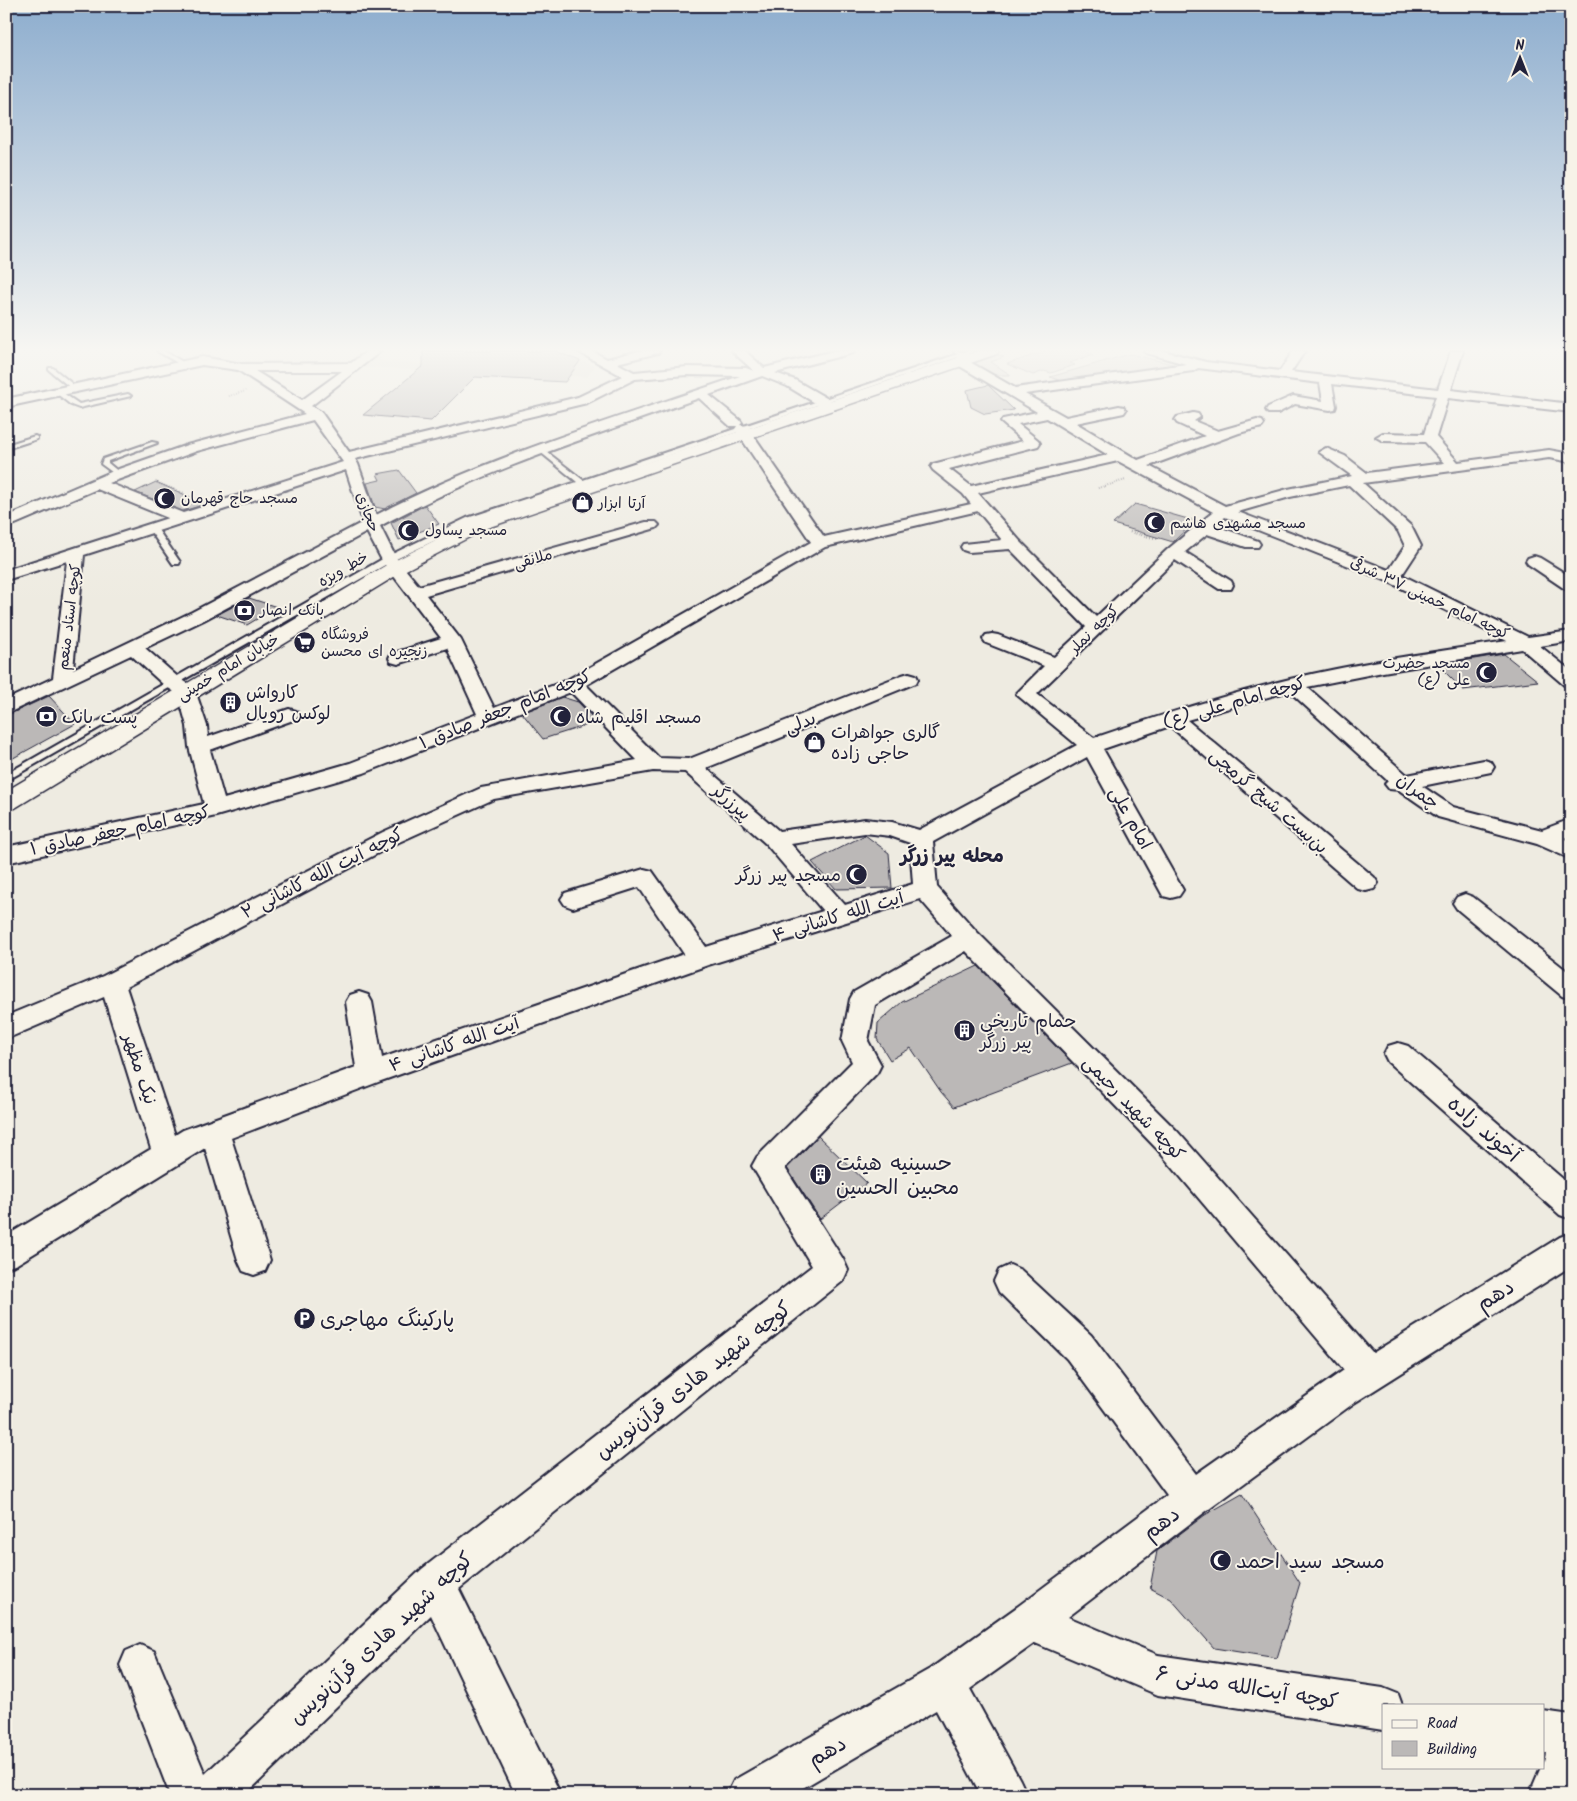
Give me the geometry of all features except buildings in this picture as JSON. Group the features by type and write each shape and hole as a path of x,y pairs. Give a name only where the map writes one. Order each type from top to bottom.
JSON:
{"main road":[{"name":"خیابان امام خمینی","path":"6,802 180,687 392,563 481,524 724,435"}],"street":[{"path":"6,523 118,474 192,448 241,435"},
{"name":"حجازی","path":"330,435 348,460 371,524 392,563 452,640 489,718"},
{"path":"6,575 184,519 348,460 445,435"},
{"path":"6,708 198,616 428,494 494,466 584,435"},
{"path":"745,435 820,543"},
{"path":"1024,435 1033,443 938,467 968,491 1014,544 1096,627"},
{"name":"کوچه امام خمینی ۳۷ شرقی","path":"1086,435 1120,456 1223,511 1393,577 1525,643 1571,681"},
{"path":"1137,465 1220,435"},
{"path":"1383,436 1429,438 1455,467"},
{"path":"1223,511 1288,493 1359,479 1549,454 1571,458"},
{"path":"968,491 1120,456"},
{"path":"1321,457 1340,459 1405,529 1414,546 1393,577"},
{"path":"96,483 184,519"},
{"name":"کوچه امام جعفر صادق ۱","path":"6,855 216,810 357,768 574,684 820,543 981,506"},
{"name":"کوچه نملر","path":"1091,746 1026,694 1179,548 1223,511"},
{"name":"ملانقی","path":"415,593 651,525"},
{"path":"1205,528 1252,544"},
{"path":"969,547 1014,544"},
{"path":"1179,548 1225,584"},
{"name":"کوچه استاد منعم","path":"62,680 76,553"},
{"path":"1534,561 1571,585"},
{"name":"کوچه امام علی (ع)","path":"921,838 1091,746 1173,718 1292,684 1383,666 1571,636"},
{"path":"992,639 1057,664"},
{"path":"398,658 452,640"},
{"path":"133,647 180,687 197,726 199,747 216,810"},
{"name":"بدلی","path":"691,766 909,679"},
{"path":"574,684 653,764 691,766"},
{"name":"چمران","path":"1292,684 1394,784 1446,812 1544,838 1571,851"},
{"path":"199,747 288,716"},
{"name":"بن‌بست شیخ گرمچی","path":"1173,718 1366,883"},
{"name":"امام علی","path":"1091,746 1171,890"},
{"name":"کوچه آیت الله کاشانی ۲","path":"6,1028 112,983 391,837 489,793 653,764"},
{"name":"پیرزرگر","path":"691,766 774,839 840,915"},
{"path":"1394,784 1484,767"},
{"path":"774,839 865,826 892,829 921,838 925,889"},
{"path":"1544,838 1571,826"},
{"path":"573,899 644,876 700,958"},
{"name":"آیت الله کاشانی ۴","path":"6,1253 193,1139 371,1073 700,958 925,889"},
{"name":"کوچه شهید رحیمی","path":"925,889 968,938 1167,1140 1368,1373"},
{"path":"1465,903 1571,988"},
{"name":"کوچه شهید هادی قرآن‌نویس","path":"214,1795 436,1583 832,1270 767,1166 867,1065 855,1041 862,999 968,938"},
{"name":"نیک مظهر","path":"112,983 167,1155"},
{"path":"359,1002 371,1073"},
{"name":"آخوند زاده","path":"1398,1054 1571,1205"},
{"path":"214,1131 254,1260"},
{"name":"دهم","path":"750,1795 944,1683 1032,1621 1192,1499 1368,1373 1571,1248"},
{"path":"1010,1281 1079,1347 1192,1499"},
{"path":"436,1583 539,1795"},
{"name":"کوچه آیت‌الله مدنی ۶","path":"1032,1621 1158,1675 1382,1709"},
{"path":"140,1665 192,1795"},
{"path":"944,1683 1005,1795"},
{"path":"1544,1732 1571,1736"},
{"path":"1551,1795 1571,1745"}],"lane":[{"name":"خط ویژه","path":"392,563 470,520 581,481 722,435"},
{"path":"6,447 35,438"},
{"path":"118,474 104,464 105,460 154,443"},
{"path":"541,450 581,481"},
{"path":"152,529 176,562"},
{"path":"6,778 180,687"}],"path":[{"path":"157,483 184,493"},
{"path":"1130,532 1179,548"}],"place":[{"name":"مسجد حاج قهرمان","path":"165,498"},
{"name":"آرتا ابزار","path":"582,503"},
{"name":"مسجد مشهدی هاشم","path":"1154,523"},
{"name":"مسجد یساول","path":"409,530"},
{"name":"بانک انصار","path":"244,610"},
{"name":"فروشگاه زنجیره ای محسن","path":"305,643"},
{"name":"مسجد حضرت علی (ع)","path":"1486,672"},
{"name":"کارواش لوکس رویال","path":"230,702"},
{"name":"پست بانک","path":"46,717"},
{"name":"مسجد اقلیم شاه","path":"560,717"},
{"name":"گالری جواهرات حاجی زاده","path":"815,742"},
{"name":"مسجد پیر زرگر","path":"857,875"},
{"name":"حمام تاریخی پیر زرگر","path":"964,1031"},
{"name":"حسینیه هیئت محبین الحسین","path":"820,1175"},
{"name":"پارکینگ مهاجری","path":"304,1319"},
{"name":"مسجد سید احمد","path":"1220,1561"}],"district":[{"name":"محله پیر زرگر","path":"952,855"}]}
